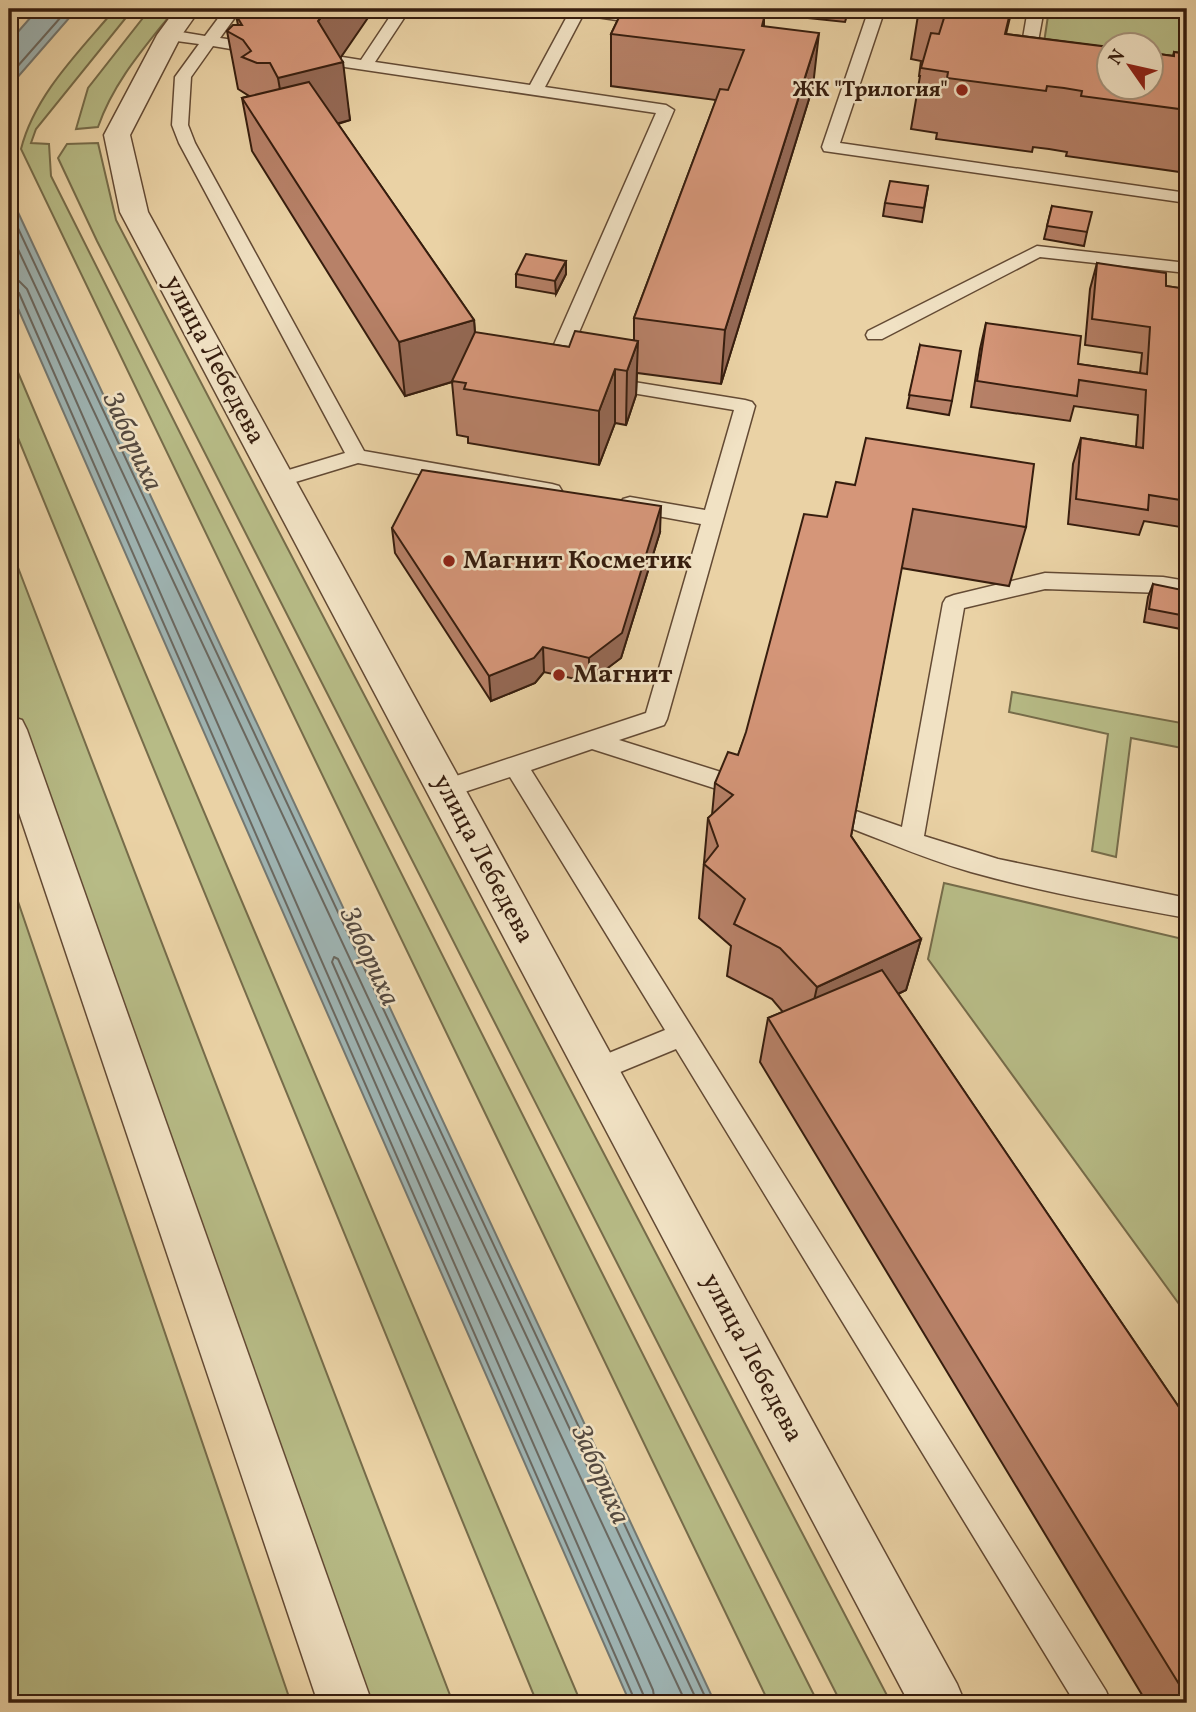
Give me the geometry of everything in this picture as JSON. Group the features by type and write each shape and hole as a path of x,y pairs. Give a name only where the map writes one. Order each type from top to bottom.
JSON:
{"street":[{"name":"улица Лебедева","path":"178,22 117,135 134,212 938,1703"},
{"path":"9,730 17,775 345,1703"}],"lane":[{"path":"233,9 183,77 180,125 187,143 357,456"},
{"path":"365,65 401,9"},
{"path":"877,9 830,147 1187,198"},
{"path":"1036,9 1026,67 1040,69"},
{"path":"535,91 579,10 670,22"},
{"path":"178,22 209,41 666,110 551,374 745,406 656,719 446,789"},
{"path":"874,335 1037,251 1187,268"},
{"path":"279,480 357,456 576,495"},
{"path":"604,500 713,519"},
{"path":"911,843 954,603 1045,581 1163,585 1187,589"},
{"path":"593,741 765,794"},
{"path":"516,766 1094,1703"},
{"path":"802,804 852,816 911,843 972,862 1187,908"},
{"path":"596,1070 682,1035"}],"green space":[{"path":"115,9 133,9 36,129 31,143 49,144 51,176 818,1703 769,1703 21,149 37,110 60,74"},
{"path":"150,9 175,9 121,79 98,127 76,129 88,88"},
{"path":"1049,9 1187,9 1187,73 1164,70 1164,32 1094,32 1094,62 1042,56"},
{"path":"98,143 116,220 891,1703 841,1703 97,241 58,158 67,144"},
{"path":"9,351 581,1703 537,1703 9,416"},
{"path":"9,544 453,1703 345,1703 9,726"},
{"path":"1012,692 1187,724 1187,749 1131,738 1116,857 1092,851 1108,734 1009,712"},
{"path":"9,875 291,1703 9,1703"},
{"path":"944,883 1187,940 1187,1315 928,959"}],"water":[{"path":"38,9 77,9 9,87 9,42"},
{"name":"Забориха","path":"9,193 715,1703 630,1703 9,288"}],"building":[{"path":"252,9 327,9 318,21 343,62 278,78 270,63 257,63 242,57 251,51 243,40 227,31 233,25 242,25 236,15"},
{"path":"623,9 700,9 764,18 762,26 819,33 725,330 634,318 720,89 728,90 744,50 611,34"},
{"path":"931,9 1011,9 1005,34 1094,45 1094,98 1081,96 1082,91 1064,88 1047,86 1046,91 947,78 948,72 921,68 931,33 939,34 944,18 929,16"},
{"path":"1174,52 1187,54 1187,110 1126,102 1164,102 1164,55 1174,56"},
{"path":"309,82 474,320 399,342 242,98"},
{"path":"890,181 928,186 924,208 885,203"},
{"path":"1052,206 1092,212 1087,232 1047,226"},
{"path":"526,254 566,261 555,281 516,274"},
{"path":"1097,263 1166,273 1166,286 1187,289 1187,501 1149,495 1148,510 1076,499 1081,438 1143,448 1146,390 1079,380 1077,396 977,381 986,323 1081,336 1078,364 1147,374 1150,327 1092,319"},
{"path":"575,331 638,341 627,371 615,369 599,411 464,389 466,383 452,381 475,332 569,347"},
{"path":"920,345 961,351 952,401 909,395"},
{"path":"866,438 1034,464 1026,527 913,509 851,836 921,939 817,987 780,948 734,924 745,899 704,864 718,846 708,818 733,795 715,783 728,752 738,755 746,732 804,514 827,517 836,482 855,485"},
{"path":"422,470 661,506 622,633 589,658 543,647 534,658 489,676 392,528"},
{"path":"1153,584 1187,591 1186,616 1149,609"},
{"path":"882,970 1187,1419 1187,1697 768,1018"}],"place":[{"name":"ЖК \"Трилогия\"","path":"962,90"},
{"name":"Магнит Косметик","path":"449,561"},
{"name":"Магнит","path":"559,675"}]}
